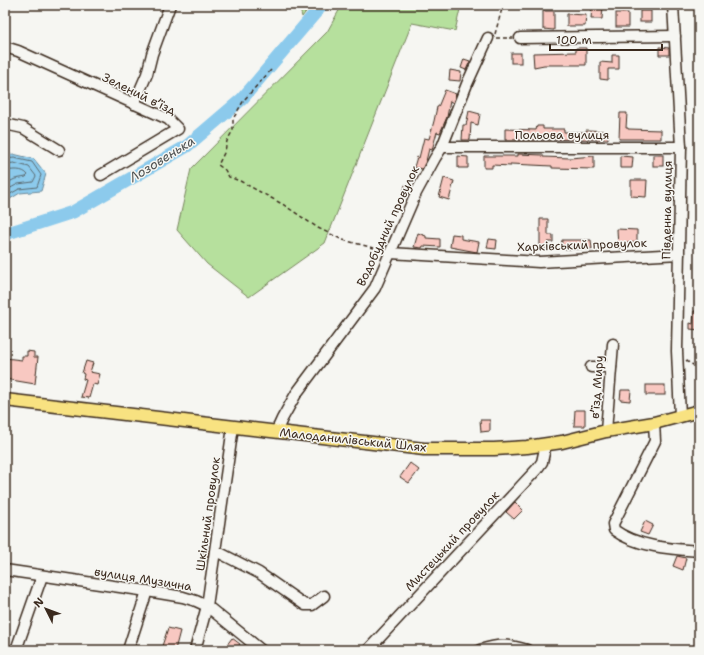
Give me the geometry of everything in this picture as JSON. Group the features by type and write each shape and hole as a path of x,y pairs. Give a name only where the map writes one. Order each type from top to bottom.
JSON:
{"main road":[{"name":"Малоданилівський Шлях","path":"5,400 424,449 494,449 527,447 562,442 606,431 654,423 699,411"}],"street":[{"path":"134,104 147,74 152,54 170,5"},
{"name":"Південна вулиця","path":"673,5 681,147 677,351 680,416"},
{"path":"520,38 675,36"},
{"name":"Водобудний провулок","path":"276,432 296,394 375,288 416,193 442,147 467,84 491,38"},
{"name":"Зелений в’їзд","path":"5,47 18,51 168,119 178,129 101,175"},
{"path":"5,124 23,128 59,150"},
{"name":"Польова вулиця","path":"442,147 681,147"},
{"name":"Харківський провулок","path":"390,253 539,262 679,254"},
{"name":"в’їзд Миру","path":"606,431 613,344"},
{"path":"591,367 611,367"},
{"path":"654,423 655,441 613,524 614,530 632,540 652,545 699,551"},
{"name":"Шкільний провулок","path":"195,650 207,606 233,427"},
{"name":"Мистецький провулок","path":"368,650 537,469 542,462 546,444"},
{"path":"216,551 259,573 305,605 312,605 324,596"},
{"name":"вулиця Музична","path":"5,570 148,591 183,597 196,601 207,606 261,650"},
{"path":"16,650 42,576"},
{"path":"128,650 148,591"},
{"path":"480,650 491,646 512,645 527,650"}],"path":[{"path":"503,5 491,38 520,38"},
{"path":"271,70 244,100 233,119 233,130 218,165 225,170 229,177 240,181 284,205 318,228 343,240 390,253"},
{"path":"677,351 690,364 699,366"}],"green space":[{"path":"299,5 311,5 302,17"},
{"path":"342,5 461,5 455,31 412,23 325,243 249,297 207,264 177,230 191,169 327,32"}],"water":[{"path":"13,154 34,159 46,174 41,191 20,193 5,202 5,156"}],"building":[{"path":"592,5 603,6 602,19 591,19"},
{"path":"543,11 554,11 554,30 543,29"},
{"path":"640,11 651,11 651,22 640,22"},
{"path":"616,13 628,13 628,27 616,27"},
{"path":"567,14 586,15 585,26 567,26"},
{"path":"659,47 669,48 669,55 659,55"},
{"path":"576,48 586,48 586,65 544,65 534,67 533,53 576,52"},
{"path":"511,53 521,53 521,63 511,63"},
{"path":"612,55 619,55 619,69 608,69 608,80 600,79 600,62 612,63"},
{"path":"464,59 470,61 466,70 461,68"},
{"path":"450,70 461,72 460,81 449,80"},
{"path":"445,90 456,94 453,103 450,101 447,117 440,133 437,132 432,150 429,149 422,169 414,167 417,157 419,158 424,138 429,139 437,107"},
{"path":"469,111 480,114 478,125 471,123 470,140 462,140 463,125 466,125"},
{"path":"620,113 627,113 626,128 661,130 661,139 619,139"},
{"path":"537,126 543,126 543,129 564,129 564,132 586,132 586,130 608,131 608,139 505,140 505,129 536,130"},
{"path":"518,154 570,158 594,156 594,169 552,168 552,166 511,164 511,166 492,165 492,168 484,168 484,156 518,156"},
{"path":"653,155 663,155 663,166 653,166"},
{"path":"458,156 468,157 468,168 458,168"},
{"path":"620,156 633,157 632,168 620,168"},
{"path":"444,178 454,181 449,200 439,197"},
{"path":"631,180 647,180 646,197 631,196"},
{"path":"405,185 412,186 408,195 403,195"},
{"path":"540,219 548,219 548,235 553,235 553,242 548,242 548,248 540,248"},
{"path":"617,229 637,230 637,242 626,243 626,248 618,248"},
{"path":"418,233 426,236 426,238 440,239 440,247 414,247"},
{"path":"452,234 461,235 461,239 479,242 477,252 450,247"},
{"path":"489,239 497,240 496,249 487,248"},
{"path":"562,240 591,240 592,249 561,249"},
{"path":"694,311 699,311 699,330 690,329 690,323 693,324"},
{"path":"27,351 34,352 34,357 38,357 35,384 5,379 5,358 22,360 22,356 27,356"},
{"path":"86,361 93,363 90,372 100,374 97,385 93,384 89,398 81,397 86,380 83,379 84,374 82,373"},
{"path":"646,385 665,385 665,395 646,395"},
{"path":"621,390 631,390 630,401 620,400"},
{"path":"575,410 585,410 585,426 574,426"},
{"path":"480,420 490,420 490,431 481,432"},
{"path":"410,463 419,470 409,483 400,477"},
{"path":"515,502 523,510 514,519 506,512"},
{"path":"645,521 653,525 648,535 640,532"},
{"path":"204,549 209,550 207,558 202,557"},
{"path":"677,556 686,558 683,570 673,566"},
{"path":"168,628 180,631 175,650 162,646"},
{"path":"232,638 240,644 236,650 223,650"}],"waterway":[{"name":"Лозовенька","path":"5,234 73,212 187,146 242,99 322,5"}]}
